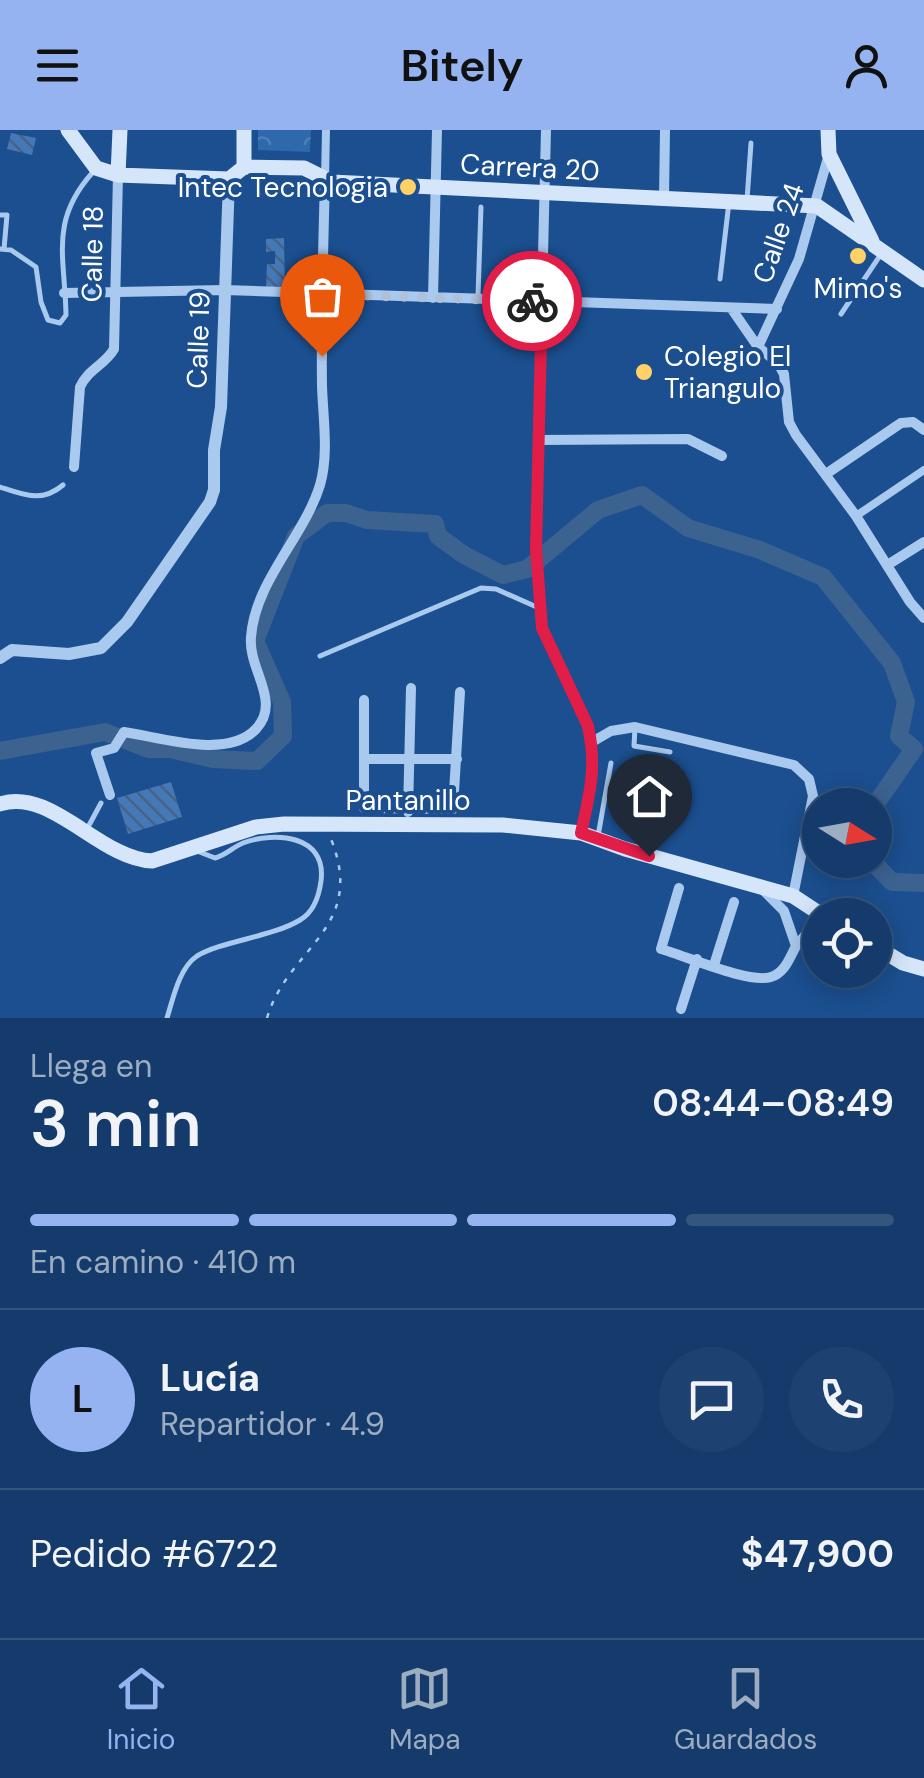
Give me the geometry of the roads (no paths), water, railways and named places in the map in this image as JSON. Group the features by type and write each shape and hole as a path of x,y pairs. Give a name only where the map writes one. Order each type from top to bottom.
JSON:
{"main road":[{"path":"68,130 96,168 118,175 228,179 244,167 244,130"},
{"name":"Calle 18","path":"118,175 120,130"},
{"name":"Calle 24","path":"828,130 828,154"},
{"path":"828,154 878,248"},
{"name":"Carrera 20","path":"244,167 304,168 325,180 436,188 816,206"},
{"path":"816,206 924,280"},
{"name":"Pantanillo","path":"0,804 28,802 46,808 143,860 256,827 408,818 581,833 802,902"},
{"path":"892,956 924,969"}],"street":[{"path":"105,799 96,753 114,748 124,732 192,744 228,745 259,727 266,710 266,690 252,663 251,634 262,596 320,486 324,458 326,130"},
{"path":"432,298 437,130"},
{"path":"546,130 538,608 542,628 592,742 595,772 581,833"},
{"path":"664,199 666,130"},
{"name":"Calle 24","path":"758,347 778,310 816,206 828,154"},
{"name":"Calle 18","path":"74,467 80,386 92,368 114,349 118,175"},
{"name":"Calle 19","path":"0,658 12,650 69,654 102,648 126,622 210,502 221,408 228,179"},
{"path":"64,292 224,290 778,310"},
{"path":"730,308 758,347 778,363 784,374 789,422 924,618"},
{"path":"826,474 901,423 913,422 924,430"},
{"path":"539,440 688,438 722,456"},
{"path":"856,516 924,470"},
{"path":"889,564 924,542"},
{"path":"408,818 411,688"},
{"path":"364,700 364,808 408,818 453,809 460,692"},
{"path":"588,726 611,731 635,728 794,765 808,779 814,796 793,896"},
{"path":"592,742 611,731"},
{"path":"365,760 457,760"},
{"path":"759,886 784,911 796,946"},
{"path":"678,888 662,949 752,978 771,977 783,970 802,939"},
{"path":"714,964 734,902"},
{"path":"681,1009 697,959"}],"lane":[{"path":"747,203 750,143"},
{"path":"0,215 7,215 2,249 30,260 36,267 48,320 60,323 66,209 96,168"},
{"path":"720,279 729,202"},
{"path":"478,299 481,207"},
{"path":"841,314 878,248"},
{"path":"0,487 34,498 64,485"},
{"path":"320,656 481,588 496,589 538,608"},
{"path":"635,728 634,746 670,752"},
{"path":"598,840 611,762"},
{"path":"85,832 105,799"},
{"path":"167,1018 177,985 195,957 302,920 316,904 324,866 320,856 300,841 253,840 216,858 190,847"}],"waterway":[{"path":"0,751 105,732 148,749 257,761 283,736 282,702 255,641 296,536 327,513 435,524 438,536 503,575 527,569 598,510 642,495 688,528 760,550 823,577 892,663 906,702 899,736 914,749 887,788"},
{"path":"888,878 892,882 924,883"}],"place":[{"name":"Intec Tecnologia","path":"408,187"},
{"name":"Mimo's","path":"858,256"},
{"name":"Colegio El Triangulo","path":"644,372"}]}
